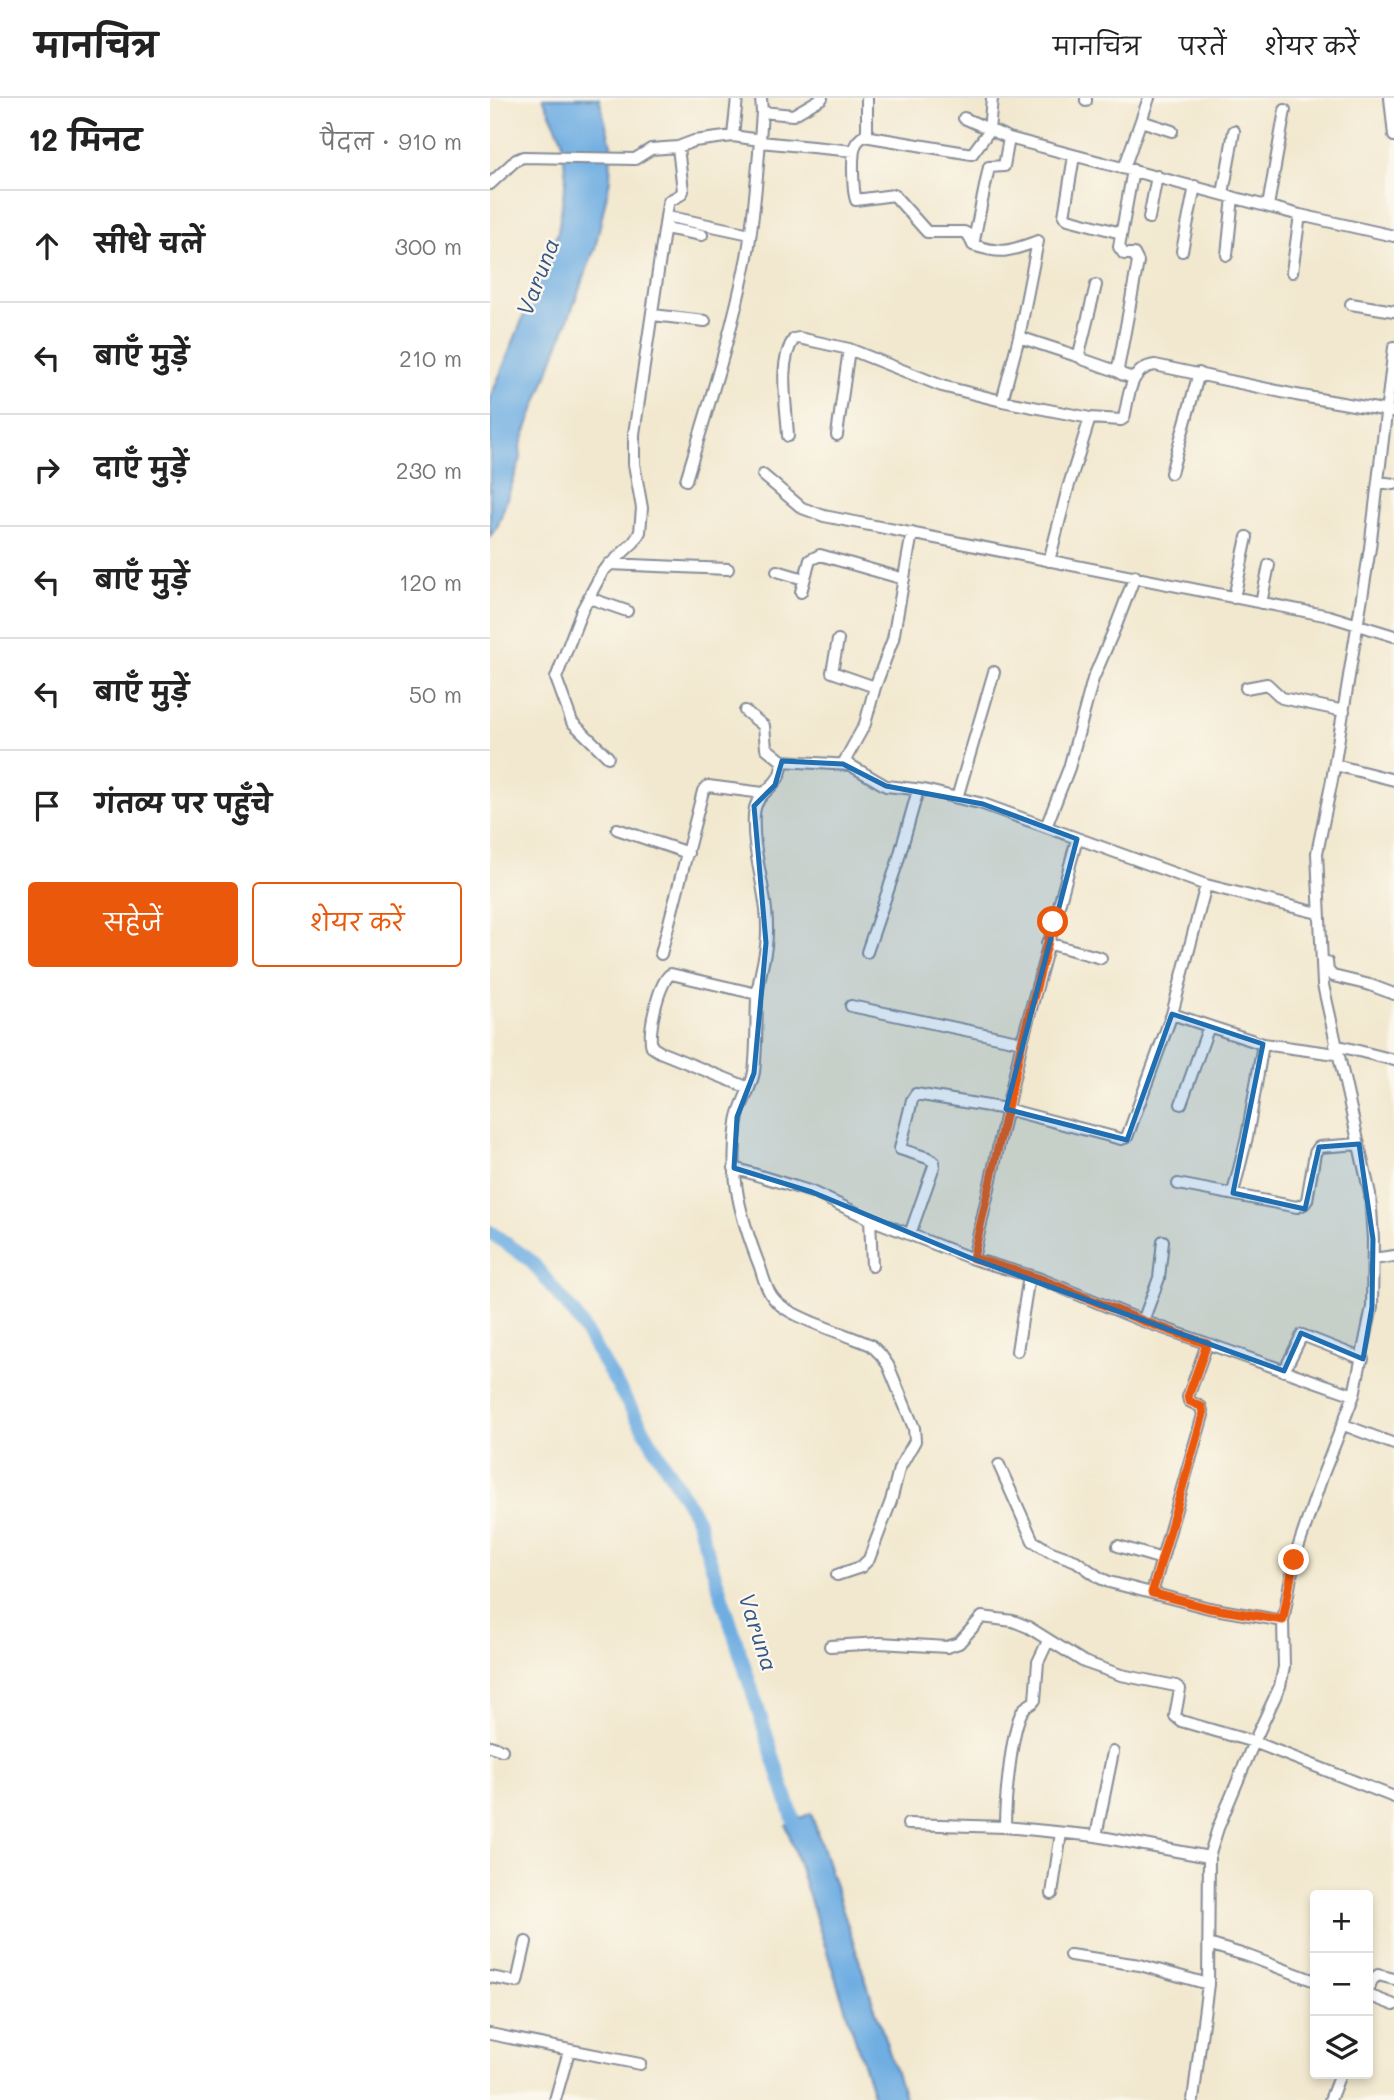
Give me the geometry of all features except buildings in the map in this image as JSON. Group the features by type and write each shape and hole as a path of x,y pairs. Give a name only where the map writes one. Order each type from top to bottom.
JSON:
{"street":[{"path":"733,136 737,98"},
{"path":"686,480 729,328 751,234 760,141 761,98"},
{"path":"762,113 793,116 822,98"},
{"path":"867,98 867,132 853,151 856,200 894,195 927,232 964,232 968,234 973,245"},
{"path":"864,136 972,154 989,131 992,98"},
{"path":"1119,372 1138,262 1134,254 1120,251 1128,169 1149,98"},
{"path":"1390,98 1394,136"},
{"path":"1268,206 1285,110"},
{"path":"964,118 1009,138 1074,156 1300,215 1394,236"},
{"path":"1141,121 1172,131"},
{"path":"1227,256 1228,195 1234,131"},
{"path":"490,184 516,160 523,157 635,159 651,149 678,147 694,141 733,136 853,151"},
{"path":"973,245 989,167 1004,166 1009,138"},
{"path":"608,757 572,722 556,678 589,598 609,564 618,559 640,532 642,521 634,464 634,434 669,201 683,191 678,147"},
{"path":"1074,156 1064,216 1121,233"},
{"path":"1149,218 1157,176"},
{"path":"1182,251 1195,186"},
{"path":"1292,272 1300,215"},
{"path":"665,222 751,234"},
{"path":"665,222 702,235"},
{"path":"973,245 1004,252 1038,241 1019,337 1002,401"},
{"path":"1080,357 1096,285"},
{"path":"1351,303 1394,311"},
{"path":"653,315 705,321"},
{"path":"1019,337 1133,378"},
{"path":"788,436 786,355 794,339 799,338 849,349 942,386 1090,418 1124,418 1133,378 1143,367 1154,365 1296,395 1390,411"},
{"path":"1193,2100 1208,1984 1209,1857 1218,1828 1280,1686 1284,1667 1283,1620 1294,1560 1354,1395 1373,1307 1370,1194 1335,1049 1323,985 1317,853 1335,765 1358,625 1390,411 1394,347"},
{"path":"837,435 849,349"},
{"path":"1171,473 1199,373"},
{"path":"1049,561 1090,418"},
{"path":"763,475 802,508 812,513 1329,616 1394,636"},
{"path":"1378,482 1394,485"},
{"path":"843,764 865,724 893,639 912,533"},
{"path":"1234,598 1247,537"},
{"path":"801,592 810,560 820,555 904,579"},
{"path":"609,564 728,569"},
{"path":"1261,603 1269,565"},
{"path":"777,571 804,579"},
{"path":"1046,827 1069,768 1093,679 1135,576"},
{"path":"589,598 627,611"},
{"path":"838,640 832,671 875,687"},
{"path":"957,798 994,672"},
{"path":"1246,688 1267,684 1282,698 1343,711"},
{"path":"745,711 764,726 766,748 782,761 843,764 856,768 886,786 983,804 1206,885 1318,913"},
{"path":"782,761 776,783 763,793 754,806 753,818 765,900 766,943 757,995 754,1073 737,1117 734,1168 742,1221 769,1293 778,1304 791,1312 871,1345 877,1350 888,1365 916,1434 913,1447 899,1469 891,1501 869,1559 861,1567 837,1575"},
{"path":"1335,765 1394,780"},
{"path":"662,954 705,788 763,793"},
{"path":"867,952 897,864 918,790"},
{"path":"617,829 688,853"},
{"path":"973,1258 1022,1042 1077,839"},
{"path":"910,1234 934,1166 928,1158 900,1149 914,1097 920,1093 1006,1109 1125,1139 1172,1014 1206,885"},
{"path":"1320,942 1330,974 1394,995"},
{"path":"1047,943 1101,958"},
{"path":"749,1088 660,1052 652,1047 649,1041 663,982 671,974 757,995"},
{"path":"851,1006 1022,1042"},
{"path":"1172,1014 1263,1044 1335,1049 1394,1060"},
{"path":"1181,1104 1209,1026"},
{"path":"1233,1193 1247,1137 1263,1044"},
{"path":"1178,1184 1297,1207 1307,1200 1315,1153 1319,1147 1359,1144"},
{"path":"734,1168 812,1192 870,1219 973,1258 1354,1395"},
{"path":"870,1219 872,1266"},
{"path":"1143,1321 1159,1278 1163,1241"},
{"path":"1373,1259 1394,1256"},
{"path":"1017,1351 1029,1276"},
{"path":"1284,1371 1302,1335 1363,1359"},
{"path":"1152,1593 1203,1415 1202,1407 1189,1401 1188,1397 1207,1344"},
{"path":"1344,1425 1394,1444"},
{"path":"999,1465 1029,1534 1039,1546 1076,1561 1100,1578 1209,1608 1283,1620"},
{"path":"1118,1546 1162,1559"},
{"path":"830,1646 880,1643 947,1647 959,1643 979,1619 987,1616 1020,1624 1084,1662 1121,1675 1176,1686 1180,1692 1175,1716 1177,1719 1254,1742 1394,1797"},
{"path":"1005,1827 1005,1803 1016,1732 1024,1709 1034,1702 1038,1662 1048,1641"},
{"path":"490,1746 502,1750"},
{"path":"1096,1836 1112,1752"},
{"path":"908,1824 1005,1827 1096,1836 1209,1857"},
{"path":"1052,1894 1060,1833"},
{"path":"490,1977 517,1982 526,1942"},
{"path":"1208,1944 1310,1979"},
{"path":"1070,1955 1140,1965 1208,1984"},
{"path":"1373,1979 1378,1975 1394,1979"},
{"path":"1373,1995 1394,2005"},
{"path":"490,2034 640,2064"},
{"path":"555,2100 569,2051"},
{"path":"1330,2100 1338,2079"}],"highlighted area":[{"path":"782,761 843,764 886,786 983,804 1077,839 1006,1109 1127,1140 1172,1014 1263,1044 1233,1193 1305,1209 1319,1147 1359,1144 1373,1239 1372,1307 1363,1359 1301,1333 1284,1371 973,1259 812,1192 734,1168 737,1117 754,1073 766,943 754,806 775,785"}],"water":[{"path":"543,98 599,98 611,144 610,180 595,248 520,447 521,458 498,525 490,537 490,399 558,232 566,178 562,139"},
{"path":"811,1813 905,2100 875,2100 786,1825"}],"waterway":[{"name":"Varuna","path":"490,1232 530,1260 576,1316 697,1519 799,1837"}],"route":[{"path":"1053,922 1022,1042 973,1258 1038,1278 1207,1344 1188,1397 1189,1401 1202,1407 1203,1415 1152,1593 1209,1608 1283,1620 1294,1560"}]}
